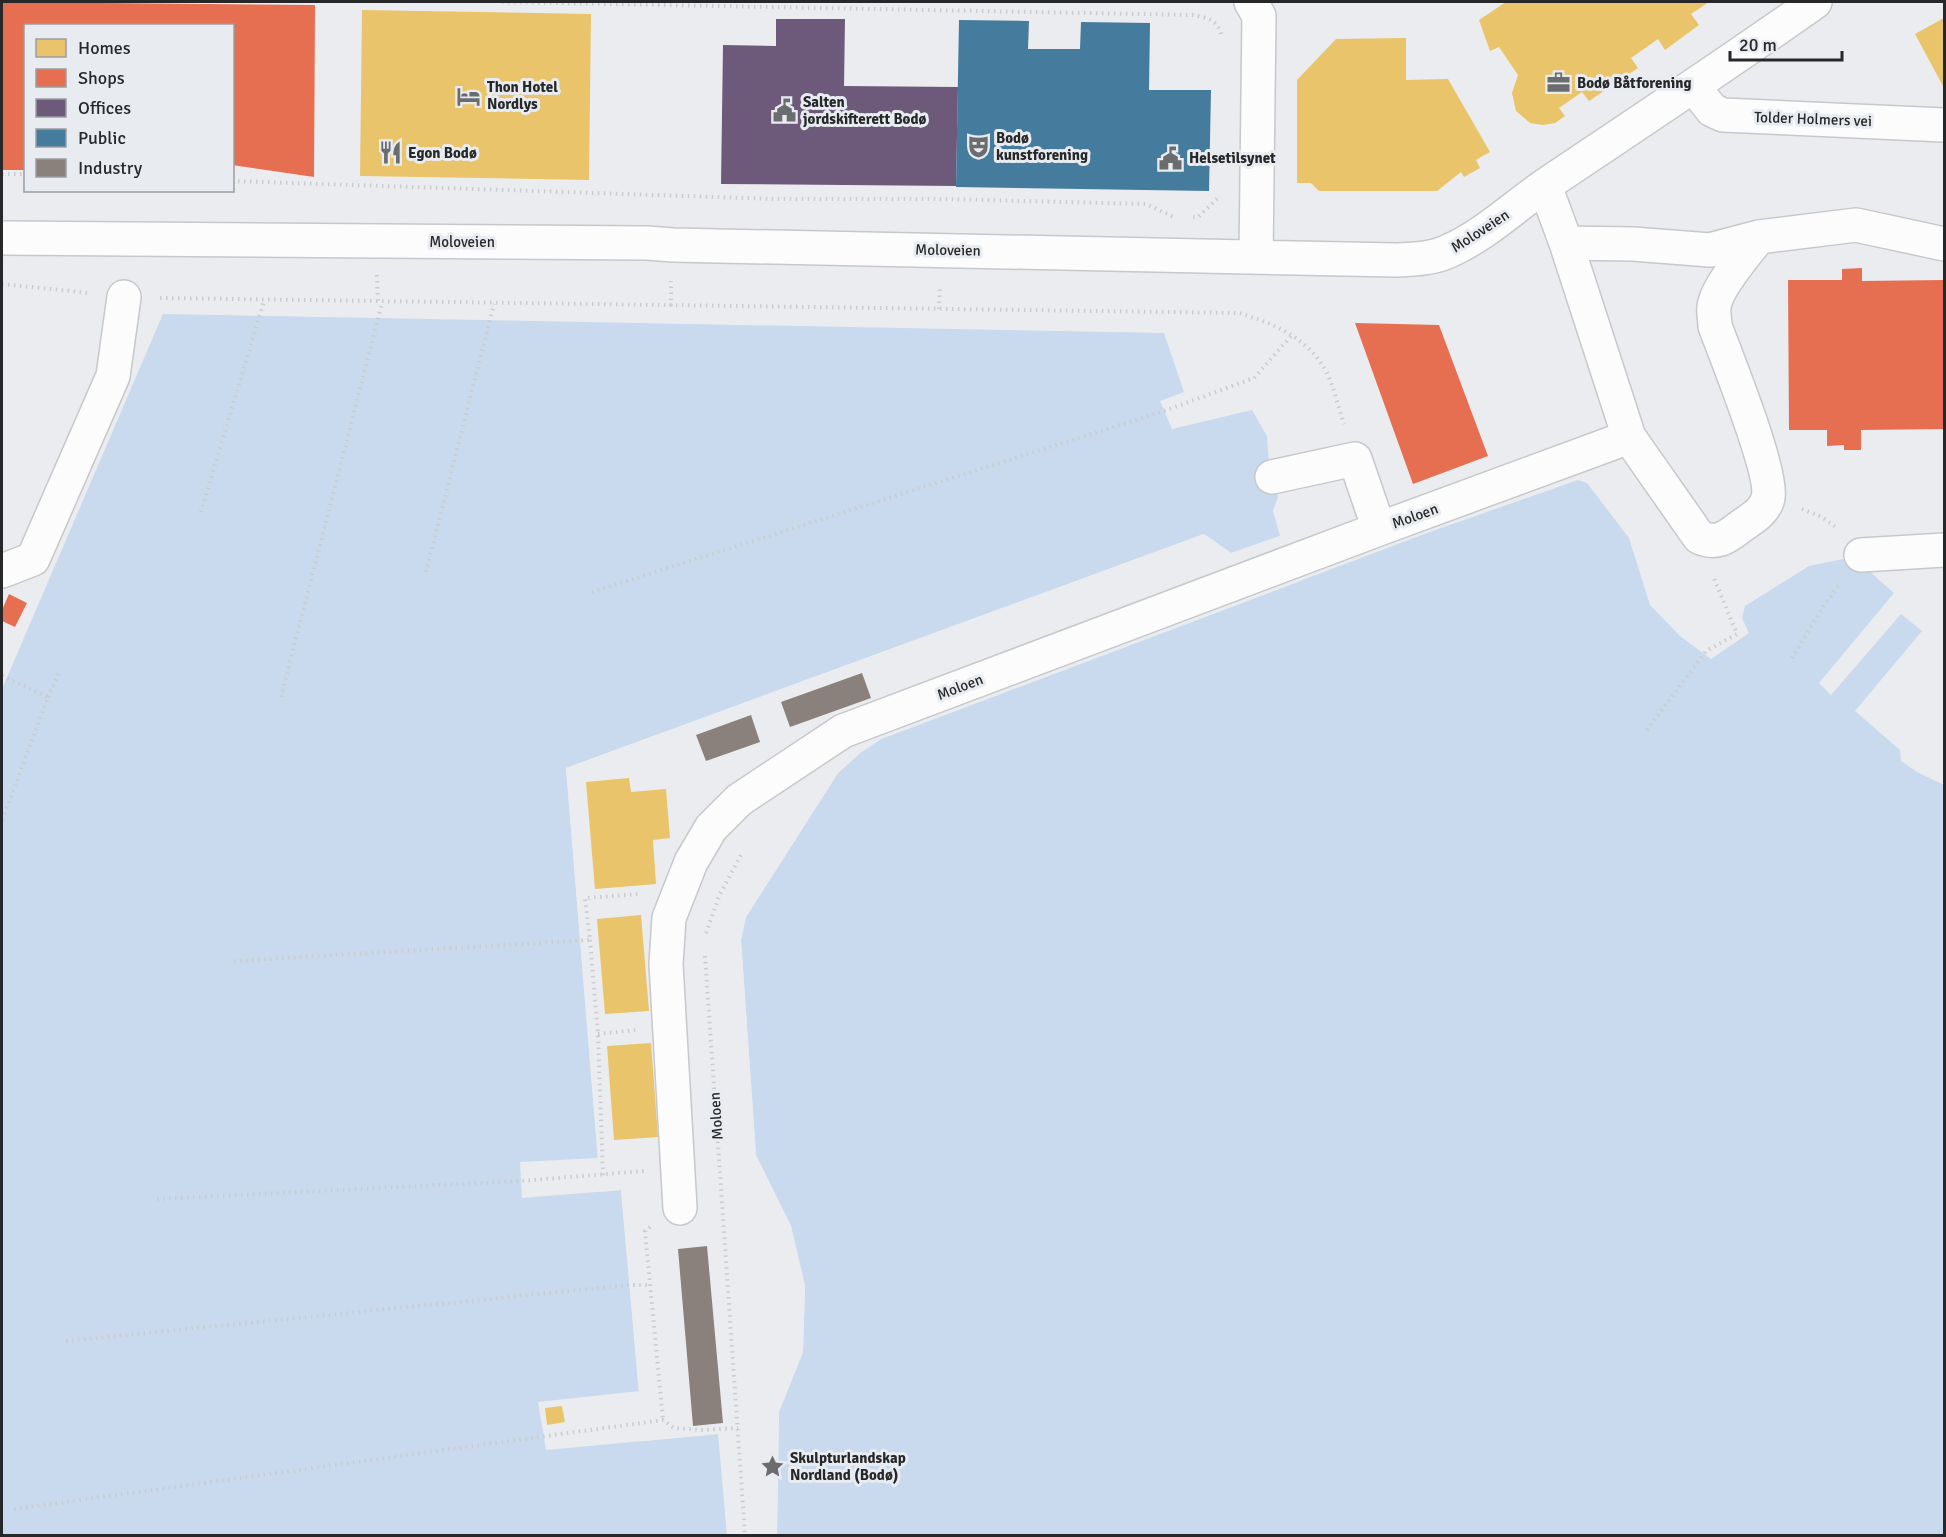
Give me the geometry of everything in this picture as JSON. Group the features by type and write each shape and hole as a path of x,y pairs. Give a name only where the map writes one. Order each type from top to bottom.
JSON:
{"street":[{"name":"Moloveien","path":"2,238 647,243 1176,257 1428,259 1449,252 1473,238 1545,186 1694,87 1815,2"},
{"path":"1256,257 1260,6"},
{"name":"Tolder Holmers vei","path":"1694,87 1712,110 1722,115 1944,124"},
{"path":"1545,186 1566,243 1629,437 1699,537 1709,542 1724,539 1764,509 1769,496 1763,460 1715,326 1713,306 1726,280 1759,237"},
{"path":"1566,243 1633,244 1710,250 1759,237 1856,225 1944,244"},
{"path":"2,571 33,559 53,516 114,376 124,297"},
{"name":"Moloen","path":"680,1208 666,964 669,918 692,862 711,828 739,800 843,731 1629,437"},
{"path":"1272,477 1355,459 1379,529"},
{"path":"1861,555 1944,550"}],"path":[{"path":"502,2 1192,15 1211,18 1221,30 1221,42"},
{"path":"2,174 24,174"},
{"path":"234,181 776,200 942,199 1146,204 1176,218 1198,217 1220,196"},
{"path":"281,697 380,303 377,265"},
{"path":"671,306 672,271"},
{"path":"939,309 940,276"},
{"path":"2,284 124,297 264,301 1239,313 1265,320 1292,335 1312,351 1326,372 1355,459"},
{"path":"201,512 264,301"},
{"path":"426,572 494,304"},
{"path":"592,592 1164,411 1220,391 1254,378 1292,335"},
{"path":"1769,496 1822,517 1850,538 1861,555 1821,610 1792,658"},
{"path":"1647,730 1706,651 1737,634 1707,560 1709,542"},
{"path":"2,821 59,673"},
{"path":"2,676 48,697"},
{"path":"705,937 720,894 746,845"},
{"path":"603,1175 598,1034 585,898 680,892"},
{"path":"234,961 590,940"},
{"name":"Moloen","path":"705,947 745,1536"},
{"path":"157,1199 521,1181 679,1168"},
{"path":"663,1420 645,1231 680,1208"},
{"path":"66,1341 630,1285 650,1285"},
{"path":"14,1509 663,1420 674,1428 702,1430 738,1428"}],"water":[{"path":"163,314 1164,333 1184,392 1160,401 1172,429 1252,410 1267,436 1269,464 1278,497 1273,511 1280,536 1231,553 1204,534 566,768 598,1158 520,1162 522,1198 621,1190 639,1391 538,1402 546,1450 719,1434 727,1535 2,1535 2,689"},
{"path":"1578,480 1587,483 1629,538 1650,605 1680,636 1711,659 1749,633 1742,618 1745,606 1809,566 1843,559 1867,569 1894,593 1819,683 1831,695 1901,614 1922,631 1855,711 1900,750 1901,761 1917,772 1944,785 1944,1535 777,1535 779,1412 803,1352 805,1286 791,1226 756,1155 741,940 746,917 838,773 860,753 881,739 1427,533"}],"pier":[{"path":"1204,534 1231,553 1280,536 1282,539 1231,556 1204,537 569,770 601,1157 598,1161 566,768"},
{"path":"1302,577 1303,580 881,739 860,753 838,773 746,917 741,940 756,1155 791,1226 805,1286 803,1352 779,1412 777,1535 774,1536 776,1412 800,1351 802,1286 788,1227 753,1156 738,940 744,916 836,771 858,750 879,737"},
{"path":"621,1187 624,1190 642,1391 639,1394 621,1190 601,1192 601,1189"},
{"path":"718,1431 722,1433 730,1536 727,1535 718,1434 645,1441 644,1438"}],"building: Homes":[{"path":"1506,2 1709,2 1691,14 1699,25 1665,50 1658,39 1631,58 1638,68 1589,101 1582,92 1559,108 1565,116 1555,123 1543,125 1530,123 1516,111 1512,93 1518,75 1499,47 1490,51 1479,20"},
{"path":"362,10 591,14 589,180 360,176"},
{"path":"1944,18 1944,85 1943,86 1915,34"},
{"path":"1406,38 1406,80 1448,79 1490,152 1476,160 1480,168 1464,177 1461,172 1437,191 1319,191 1311,183 1297,183 1297,80 1336,39"},
{"path":"629,778 631,792 666,789 670,838 653,840 656,884 595,889 586,782"},
{"path":"641,915 649,1011 605,1014 597,919"},
{"path":"651,1043 658,1137 614,1140 607,1046"},
{"path":"562,1406 565,1422 547,1425 545,1408"}],"building: Shops":[{"path":"2,2 315,5 314,177 234,165 234,24 24,24 24,170 2,170"},
{"path":"1862,268 1862,281 1944,280 1944,429 1861,430 1861,450 1844,450 1844,445 1827,446 1827,430 1789,430 1788,280 1842,280 1842,269"},
{"path":"1355,323 1439,325 1488,456 1413,484"},
{"path":"9,594 27,603 15,627 2,621 2,610"}],"building: Offices":[{"path":"776,19 845,19 844,86 958,87 956,186 721,184 723,45 776,46"}],"building: Public":[{"path":"959,20 1029,21 1028,49 1080,49 1081,22 1150,23 1149,90 1211,90 1209,191 956,187"}],"building: Industry":[{"path":"862,673 871,698 790,727 781,702"},
{"path":"751,715 760,742 706,761 696,735"},
{"path":"707,1246 723,1423 693,1426 678,1249"}],"place":[{"name":"Bodø Båtforening","path":"1559,83"},
{"name":"Thon Hotel Nordlys","path":"469,96"},
{"name":"Salten jordskifterett Bodø","path":"785,111"},
{"name":"Bodø kunstforening","path":"978,147"},
{"name":"Egon Bodø","path":"390,153"},
{"name":"Helsetilsynet","path":"1171,158"},
{"name":"Skulpturlandskap Nordland (Bodø)","path":"772,1467"}]}
